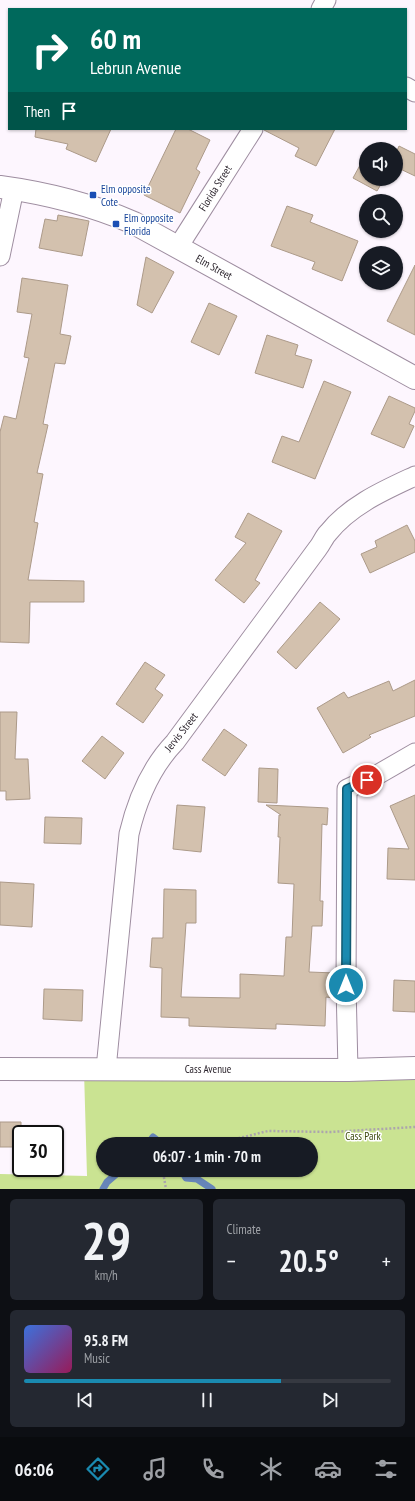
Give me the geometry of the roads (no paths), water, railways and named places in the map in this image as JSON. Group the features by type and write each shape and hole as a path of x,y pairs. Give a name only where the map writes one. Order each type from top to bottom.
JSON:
{"street":[{"name":"Florida Street","path":"178,247 252,130"},
{"name":"Elm Street","path":"7,188 84,204 112,213 134,223 415,378"},
{"path":"0,256 7,188"},
{"name":"Jervis Street","path":"106,1069 129,834 140,796 156,765 175,742 328,533 343,517 376,494 415,476"},
{"path":"348,1070 346,985 347,789 377,775 415,753"},
{"name":"Cass Avenue","path":"0,1069 348,1070 415,1068"}],"waterway":[{"path":"103,1189 107,1182 113,1177"},
{"path":"185,1177 197,1179 212,1189"}],"place":[{"name":"Elm opposite Cote","path":"93,195"},
{"name":"Elm opposite Florida","path":"116,224"}],"park label":[{"name":"Cass Park","path":"363,1136"}]}
